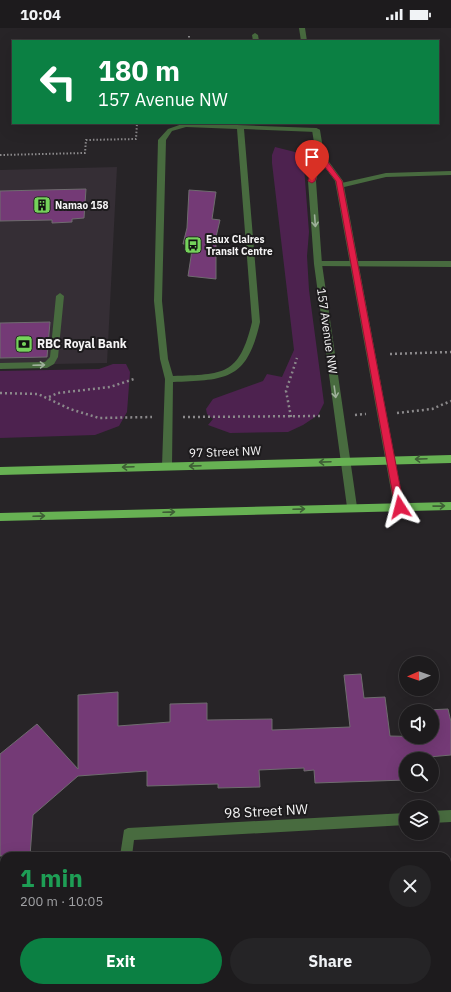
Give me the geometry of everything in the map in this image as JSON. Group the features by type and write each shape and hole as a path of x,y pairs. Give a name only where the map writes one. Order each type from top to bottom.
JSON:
{"main road":[{"name":"97 Street NW","path":"0,471 451,459"},
{"path":"0,517 352,507 451,506"}],"street":[{"path":"302,28 304,40"},
{"name":"157 Avenue NW","path":"313,124 316,130 320,156 312,181 318,264 352,507"},
{"path":"167,466 169,379 164,359 158,302 162,140 170,130 185,126 316,130 319,124"},
{"path":"169,379 212,378 229,372 243,362 254,335 256,322 240,128"},
{"name":"157 Avenue NW","path":"320,156 339,181 400,507"},
{"path":"340,186 386,175 451,173"},
{"path":"318,264 451,264"},
{"path":"0,366 47,364 52,362 54,357 60,296"},
{"path":"439,817 451,816"},
{"name":"98 Street NW","path":"126,852 128,834 399,819"}],"path":[{"path":"0,155 85,153 86,140 136,138 137,124"},
{"path":"390,354 451,352"},
{"path":"291,416 286,391 296,358"},
{"path":"49,398 58,393 110,387 134,379"},
{"path":"0,393 27,393 49,398 82,414 100,418 129,418"},
{"path":"399,413 432,409 451,401"},
{"path":"203,417 313,416"}],"shaded area":[{"path":"275,147 303,154 309,232 307,256 309,290 324,403 318,415 303,425 288,432 230,433 208,425 213,419 207,414 206,409 213,399 263,381 267,374 282,377 294,350 272,163 272,155"},
{"path":"117,167 107,363 0,365 0,170"},
{"path":"113,364 126,364 130,372 127,412 119,426 95,435 0,438 0,371 99,369"}],"building":[{"name":"Namao 158","path":"86,189 84,218 72,219 72,222 52,223 52,220 0,221 0,191"},
{"path":"189,190 216,192 212,219 220,220 216,237 216,279 188,276 193,244 183,244 187,228"},
{"name":"RBC Royal Bank","path":"50,322 47,357 0,358 0,323"},
{"path":"361,674 364,698 385,697 390,736 399,736 399,744 439,744 439,709 448,709 451,722 451,755 439,756 439,752 399,752 399,780 315,783 314,770 304,771 304,768 259,770 260,787 218,788 218,784 147,786 147,771 78,776 33,815 30,852 0,852 0,754 37,724 78,769 78,695 118,692 118,726 170,722 170,704 207,703 207,720 272,719 272,730 350,727 344,675"}],"place":[{"name":"Namao 158","path":"42,205"},
{"name":"Eaux Claires Transit Centre","path":"193,245"},
{"name":"RBC Royal Bank","path":"24,344"}],"route":[{"path":"312,181 320,156 339,181 400,507"}]}
